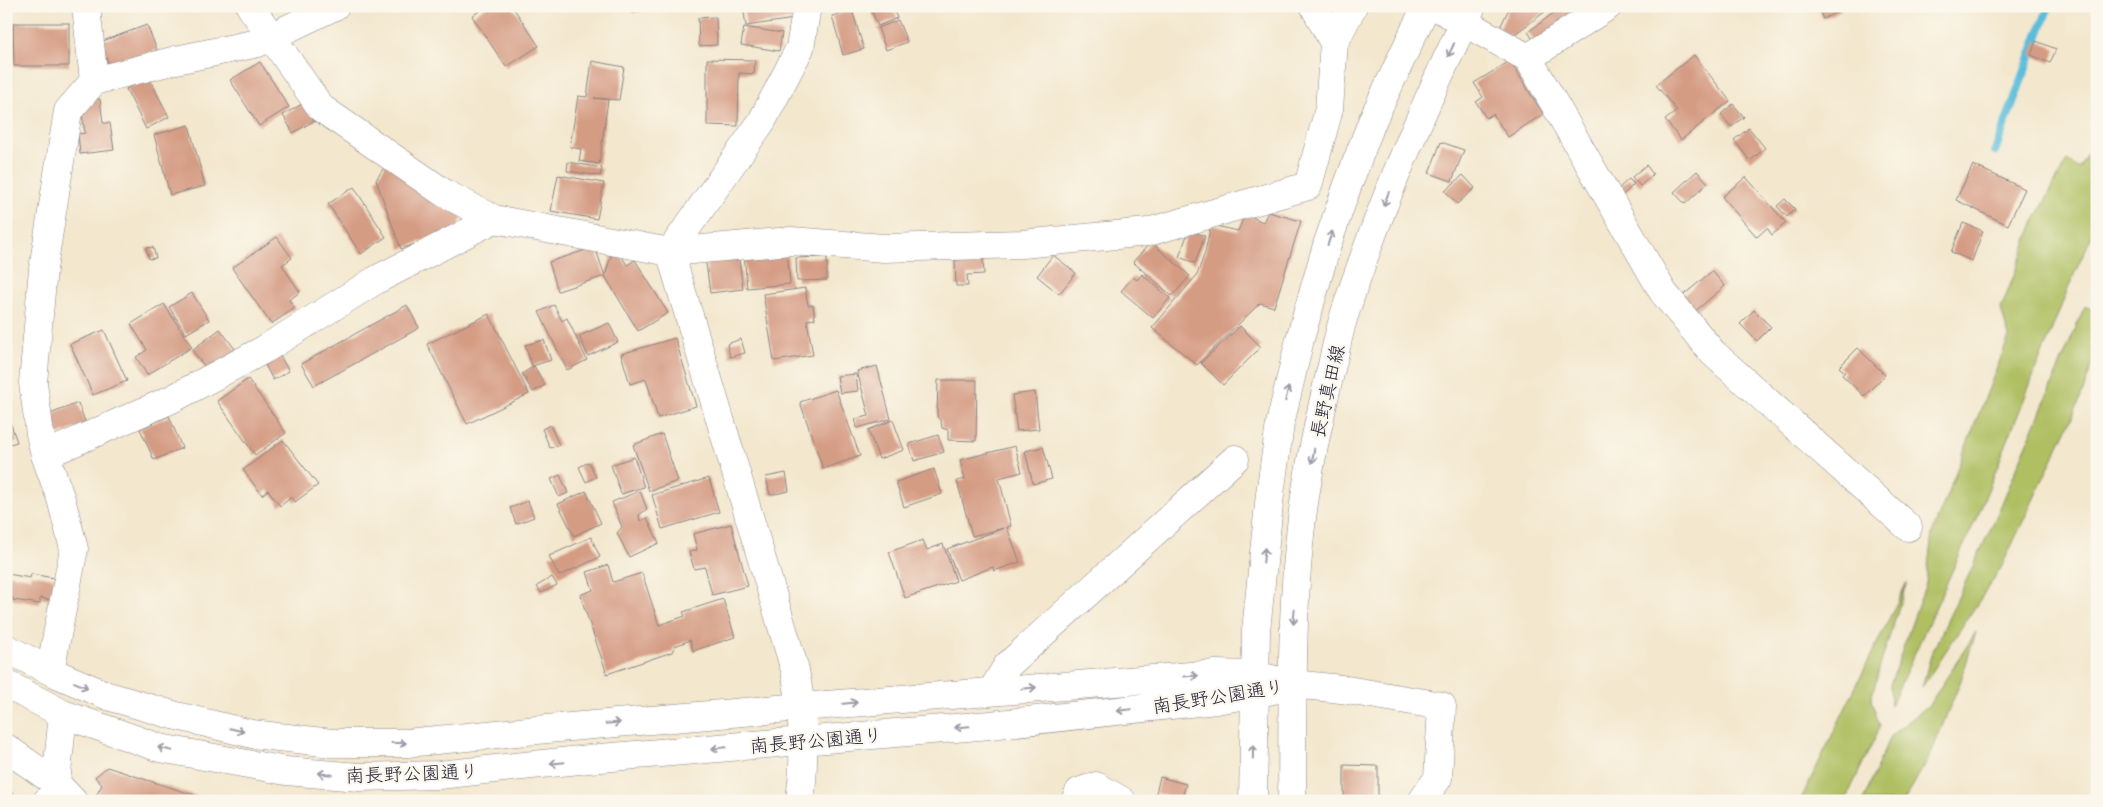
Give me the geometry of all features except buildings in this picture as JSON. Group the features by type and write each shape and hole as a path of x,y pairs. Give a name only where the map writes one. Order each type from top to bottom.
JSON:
{"street":[{"path":"86,6 94,81"},
{"path":"250,6 321,108 444,194 494,218 670,252 791,241 884,248 1022,244 1148,232 1308,186 1328,109 1334,43 1353,6"},
{"path":"50,671 74,549 61,499 45,455 33,383 43,269 68,111 94,81 176,60 258,43 335,6"},
{"path":"670,252 762,122 800,48 807,6"},
{"path":"1314,6 1334,43"},
{"name":"長野真田線","path":"1253,801 1256,631 1270,494 1280,424 1300,340 1327,245 1347,187 1373,119 1426,6"},
{"path":"1435,6 1468,14 1528,58 1663,292 1713,353 1908,527"},
{"path":"1528,58 1608,6"},
{"name":"長野真田線","path":"1292,801 1294,632 1304,504 1321,410 1343,318 1374,231 1412,134 1468,14"},
{"path":"45,455 172,399 264,348 376,280 494,218"},
{"path":"670,252 795,670 801,707 800,801"},
{"path":"992,691 1007,666 1235,459"},
{"name":"南長野公園通り","path":"6,648 50,671 108,696 173,715 252,734 332,744 407,743 801,707 1216,674 1254,685"},
{"name":"南長野公園通り","path":"6,684 63,714 113,733 169,750 286,771 359,777 439,775 590,759 990,725 1254,685 1292,684"},
{"path":"1292,684 1341,689 1442,706 1438,778 1422,801"},
{"path":"59,795 63,714"},
{"path":"6,748 59,795"},
{"path":"1074,801 1079,792 1096,786 1122,801"}],"green space":[{"path":"2097,133 2097,225 2072,279 1980,510 1891,705 1890,685 1926,583 1932,533 2009,337 2001,309 2035,220 2067,160 2079,169"},
{"path":"2085,306 2097,312 2097,352 2078,405 2001,568 1922,687 1931,655 1997,515"},
{"path":"1907,582 1871,700 1880,727 1845,801 1800,801"},
{"path":"1976,632 1960,683 1930,756 1904,801 1863,801 1890,736 1929,705"}],"waterway":[{"path":"1995,151 2049,6"}]}
